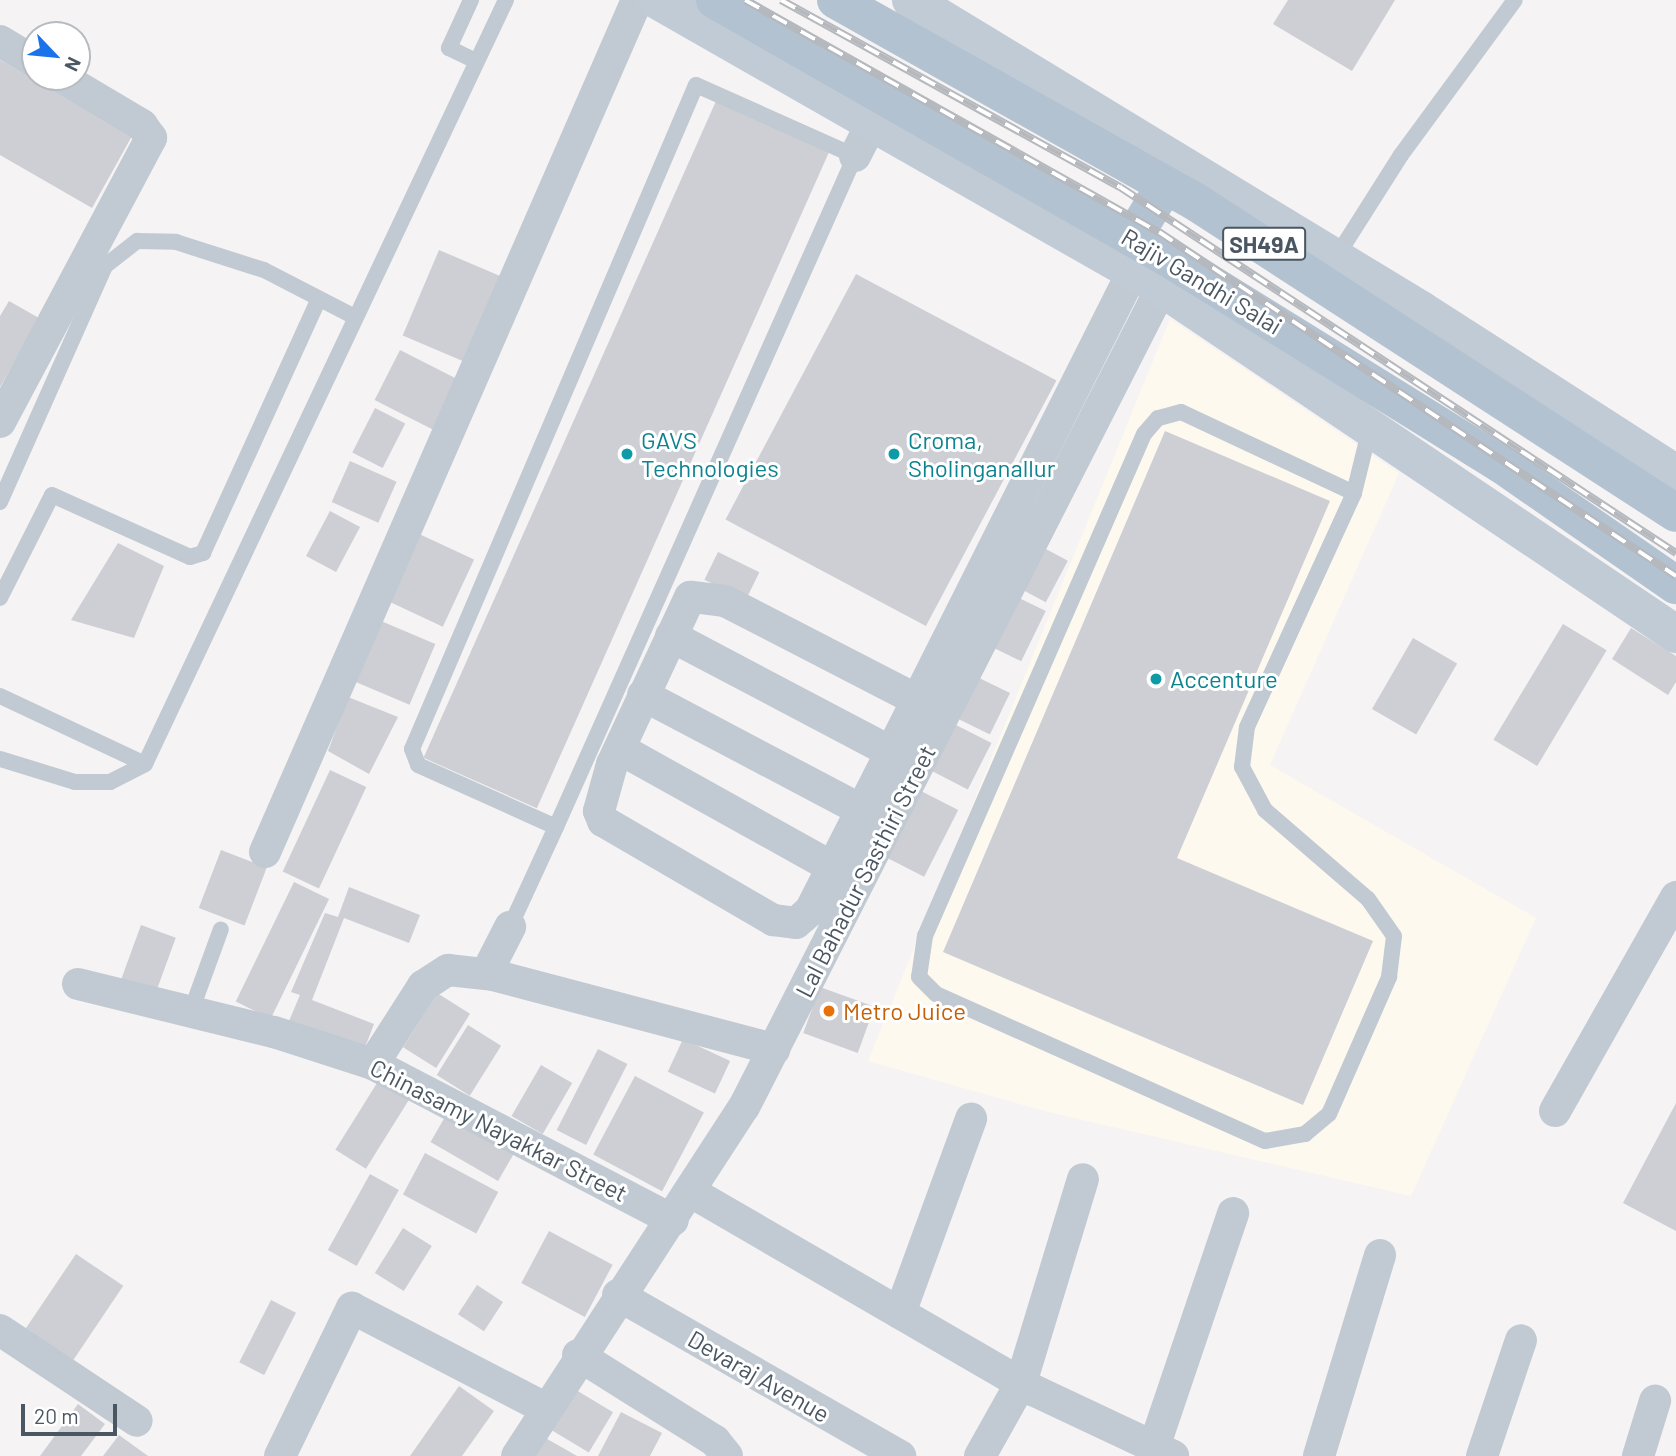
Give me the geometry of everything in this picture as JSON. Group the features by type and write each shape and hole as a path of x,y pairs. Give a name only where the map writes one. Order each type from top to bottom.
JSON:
{"main road":[{"name":"Rajiv Gandhi Salai","path":"715,0 773,17 1151,265 1501,464 1675,583"},
{"name":"SH49A","path":"836,0 1165,185 1676,513"},
{"path":"1151,265 1165,185"}],"street":[{"path":"265,852 637,0"},
{"path":"657,0 872,122 1151,265 1370,428 1676,634"},
{"path":"912,0 1335,259 1676,474"},
{"path":"0,41 21,54"},
{"path":"0,422 151,138 142,125 85,91"},
{"path":"855,156 872,122"},
{"path":"917,699 715,598 690,597 620,749 599,811 603,821 773,920 796,923 810,911 917,699 1151,265"},
{"name":"Lal Bahadur Sasthiri Street","path":"517,1456 543,1407 691,1192 774,1049 1151,265"},
{"path":"671,636 891,752"},
{"path":"643,695 861,810"},
{"path":"620,749 832,867"},
{"path":"1555,1111 1676,897"},
{"path":"486,974 510,927"},
{"path":"373,1064 423,986 448,970 486,974 774,1049"},
{"name":"Chinasamy Nayakkar Street","path":"78,984 190,1014 274,1032 373,1064 673,1220"},
{"path":"900,1313 971,1119"},
{"path":"980,1456 1021,1383 1083,1179"},
{"path":"691,1192 1021,1383 1163,1452 1233,1213"},
{"path":"1320,1456 1380,1255"},
{"name":"Devaraj Avenue","path":"618,1295 900,1456"},
{"path":"280,1456 352,1308 543,1407"},
{"path":"0,1330 137,1421"},
{"path":"1482,1456 1521,1340"},
{"path":"578,1355 715,1441 727,1456"},
{"path":"1638,1456 1655,1401"}],"lane":[{"path":"471,0 449,48 476,61"},
{"path":"0,759 75,782 110,782 145,764 506,0"},
{"path":"1335,259 1401,155 1515,0"},
{"path":"510,927 556,827 855,156 696,85 412,749 418,765 556,827"},
{"path":"0,502 105,267 137,241 176,242 264,270 355,317"},
{"path":"0,598 51,495 190,556 203,553 320,299"},
{"path":"1354,493 1181,412 1158,418 1144,434 925,936 919,977 936,994 1265,1141 1306,1134 1329,1114 1389,977 1394,936 1374,908 1265,810 1242,767 1247,727 1354,493 1370,428"},
{"path":"0,696 145,764"},
{"path":"190,1014 221,929"}],"shaded area":[{"path":"1170,319 1399,473 1270,765 1536,918 1411,1196 1048,1112 868,1061"}],"building":[{"path":"1288,0 1395,0 1352,71 1273,24"},
{"path":"0,60 21,72 21,91 54,91 132,136 92,208 0,155"},
{"name":"GAVS Technologies","path":"716,101 829,151 537,808 424,758"},
{"path":"439,250 503,277 466,363 403,336"},
{"name":"Croma, Sholinganallur","path":"856,274 1056,381 926,626 725,519"},
{"path":"9,301 39,318 0,387 0,316"},
{"path":"400,350 461,381 435,431 375,400"},
{"path":"375,408 405,423 383,468 352,453"},
{"name":"Accenture","path":"1165,431 1330,501 1177,858 1373,941 1303,1105 943,952"},
{"path":"350,461 397,482 378,523 332,502"},
{"path":"330,511 360,527 336,572 306,556"},
{"path":"417,533 474,560 443,627 386,600"},
{"path":"118,543 164,566 134,638 71,620"},
{"path":"1044,548 1068,561 1046,602 1022,589"},
{"path":"718,552 759,572 746,600 704,580"},
{"path":"1017,597 1046,611 1021,661 992,647"},
{"path":"381,621 435,644 410,705 355,682"},
{"path":"1563,624 1607,650 1537,766 1493,740"},
{"path":"1631,628 1676,656 1676,682 1668,695 1612,659"},
{"path":"1413,638 1457,664 1416,735 1372,709"},
{"path":"975,676 1010,693 990,734 955,717"},
{"path":"348,697 398,717 369,774 328,751"},
{"path":"954,724 991,743 968,789 930,770"},
{"path":"330,770 366,787 319,888 283,872"},
{"path":"919,790 958,810 924,877 885,857"},
{"path":"221,850 267,868 245,925 199,908"},
{"path":"294,882 329,899 271,1019 236,1002"},
{"path":"349,887 420,915 409,943 344,918 312,1000 374,1024 364,1050 289,1021 300,995 291,992 325,913 338,917"},
{"path":"141,925 176,938 156,991 122,979"},
{"path":"820,987 875,1007 858,1053 803,1033"},
{"path":"437,993 470,1014 436,1068 403,1047"},
{"path":"468,1025 501,1046 470,1096 437,1075"},
{"path":"683,1039 730,1061 715,1094 668,1072"},
{"path":"598,1049 627,1064 586,1145 557,1130"},
{"path":"541,1065 572,1083 543,1134 512,1116"},
{"path":"382,1075 413,1094 366,1169 335,1150"},
{"path":"635,1076 704,1113 662,1191 593,1155"},
{"path":"1676,1103 1676,1231 1623,1203"},
{"path":"449,1110 517,1149 498,1181 430,1142"},
{"path":"425,1153 498,1192 476,1233 403,1194"},
{"path":"370,1174 399,1190 357,1266 328,1250"},
{"path":"403,1228 432,1246 404,1291 375,1273"},
{"path":"549,1231 613,1265 585,1317 521,1283"},
{"path":"76,1254 123,1286 70,1365 23,1333"},
{"path":"477,1285 503,1302 484,1331 458,1314"},
{"path":"271,1300 296,1313 264,1375 239,1362"},
{"path":"459,1386 494,1411 462,1456 410,1456"},
{"path":"571,1387 613,1412 589,1453 547,1427"},
{"path":"78,1404 105,1424 81,1456 40,1456"},
{"path":"621,1412 662,1433 650,1456 598,1456"},
{"path":"535,1432 577,1456 522,1456"},
{"path":"119,1435 148,1456 103,1456"}],"railway":[{"path":"745,0 1159,232 1676,576"},
{"path":"781,0 1120,187 1676,553"}],"place":[{"name":"GAVS Technologies","path":"627,454"},
{"name":"Croma, Sholinganallur","path":"894,454"},
{"name":"Accenture","path":"1156,679"},
{"name":"Metro Juice","path":"829,1011"}]}
